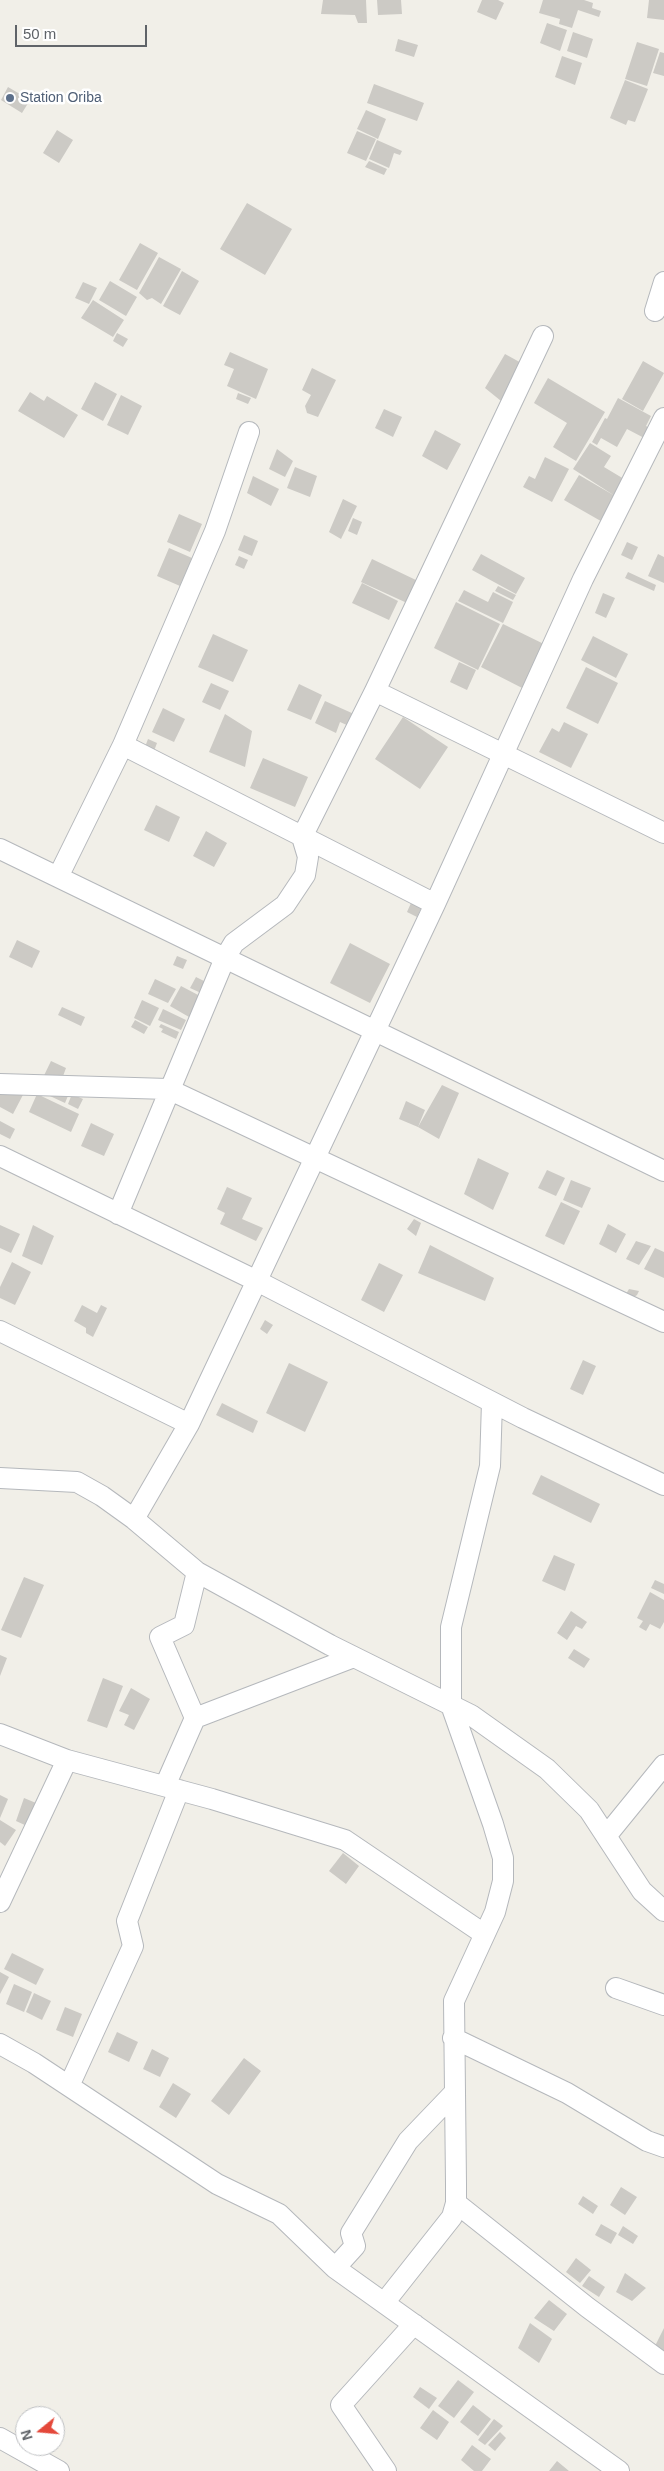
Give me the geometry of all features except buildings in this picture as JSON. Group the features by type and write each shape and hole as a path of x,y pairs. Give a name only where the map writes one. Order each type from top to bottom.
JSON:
{"street":[{"path":"655,311 664,282"},
{"path":"118,1214 168,1089 224,958 234,943 284,905 305,875 308,857 302,838 375,691 543,336"},
{"path":"134,1519 189,1424 435,904 583,579 664,418"},
{"path":"58,877 123,745 215,531 249,432"},
{"path":"375,691 664,834"},
{"path":"123,745 302,838 435,904"},
{"path":"0,849 664,1171"},
{"path":"0,1084 168,1089 664,1322"},
{"path":"0,1156 257,1281 492,1402 664,1485"},
{"path":"0,1331 189,1424"},
{"path":"384,2303 452,2217 456,2203 454,2001 495,1912 503,1881 503,1858 451,1705 451,1627 490,1466 492,1402"},
{"path":"0,1478 77,1482 102,1496 134,1519 197,1572 354,1656 471,1715 547,1769 589,1810 642,1891 664,1911"},
{"path":"69,2086 133,1946 127,1920 196,1718 160,1637 184,1625 197,1572"},
{"path":"196,1718 354,1656"},
{"path":"0,1734 67,1760 172,1788 344,1840 484,1934"},
{"path":"0,1902 67,1760"},
{"path":"607,1835 664,1765"},
{"path":"616,1988 664,2005"},
{"path":"453,2038 567,2093 647,2141 664,2147"},
{"path":"0,2044 69,2086 217,2184 279,2214 334,2268 414,2324 609,2468"},
{"path":"334,2268 355,2246 351,2233 408,2140 454,2093"},
{"path":"456,2203 586,2307 664,2364"},
{"path":"386,2471 340,2405 414,2324"},
{"path":"0,2438 59,2471"}],"place":[{"name":"Station Oriba","path":"10,98"}]}
